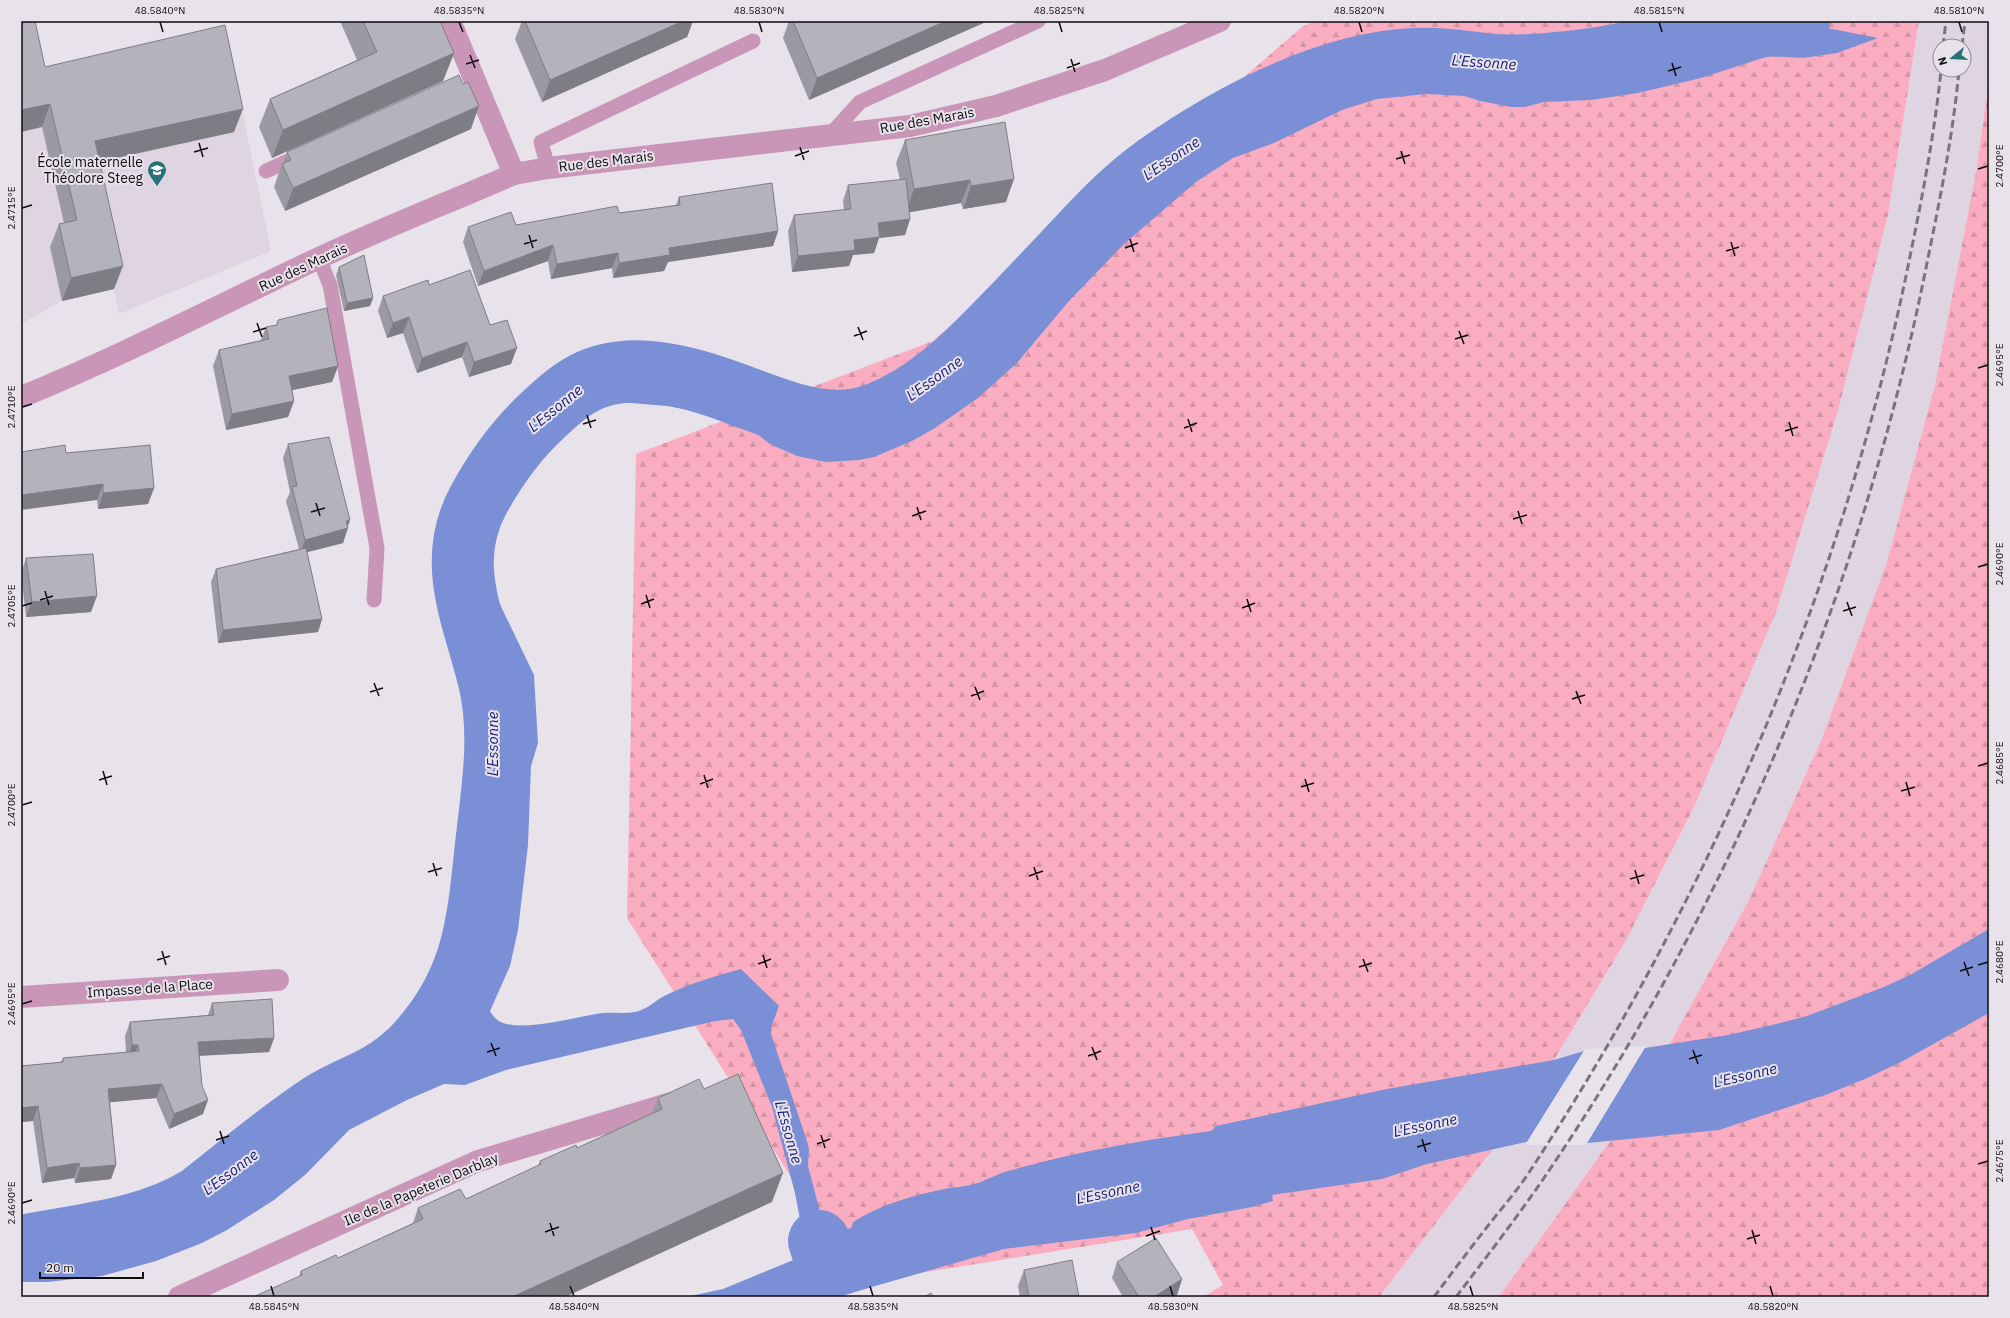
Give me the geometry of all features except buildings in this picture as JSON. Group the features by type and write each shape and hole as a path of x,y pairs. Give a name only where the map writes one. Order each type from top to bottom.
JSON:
{"street":[{"path":"450,21 469,81 514,174"},
{"name":"Rue des Marais","path":"21,397 64,380 168,332 310,262 514,174 548,168 910,126 996,106 1105,70 1220,21"},
{"name":"Impasse de la Place","path":"21,997 278,980"},
{"name":"Ile de la Papeterie Darblay","path":"179,1297 478,1161 671,1102"}],"lane":[{"path":"831,134 860,102 1038,21"},
{"path":"548,168 541,142 753,41"},
{"path":"266,171 317,148"},
{"path":"310,262 330,285 377,548 374,600"}],"shaded area":[{"path":"1919,21 1989,21 1989,82 1976,172 1935,385 1887,562 1821,741 1748,902 1669,1045 1554,1060 1624,944 1694,807 1888,215"},
{"name":"École maternelle Théodore Steeg","path":"21,44 36,90 229,46 271,251 119,314 114,289 62,301 21,324"},
{"path":"1610,1141 1499,1297 1379,1297 1492,1150 1526,1142 1588,1143"}],"green space":[{"path":"1314,21 1919,21 1888,215 1838,410 1776,612 1694,807 1624,944 1554,1060 1492,1150 1379,1297 1203,1297 1223,1285 1192,1229 858,1283 627,918 636,454 933,341 1302,27"},
{"path":"1989,82 1989,1297 1499,1297 1610,1141 1669,1045 1748,902 1821,741 1887,562 1935,385 1976,172"}],"water":[{"path":"1787,25 1812,25 1878,38 1837,53 1803,58 1769,56 1701,78 1638,93 1591,100 1544,102 1525,107 1511,107 1480,101 1465,96 1426,94 1377,99 1342,110 1274,143 1233,158 1196,182 1124,244 1069,301 1017,363 978,398 935,428 912,441 874,457 859,460 826,462 797,456 770,444 747,426 690,410 667,406 619,402 594,408 571,421 549,442 519,483 502,519 491,558 494,592 534,675 538,743 531,766 528,845 518,930 510,966 490,1011 499,1021 513,1025 538,1024 602,1013 635,1012 682,988 712,977 741,969 779,1006 772,1025 771,1034 807,1141 809,1149 808,1166 827,1238 812,1244 803,1235 795,1193 772,1107 741,1030 733,1019 715,1021 506,1070 465,1085 444,1084 407,1100 349,1130 305,1175 274,1200 227,1230 202,1243 156,1261 102,1276 47,1282 21,1282 21,1246 90,1234 135,1224 157,1217 199,1197 304,1115 329,1100 384,1072 397,1063 426,1034 442,1012 464,968 476,923 491,807 496,746 494,705 490,685 469,612 465,589 462,566 464,543 470,518 482,493 496,470 520,439 538,420 570,392 585,383 604,376 624,372 644,372 665,374 706,383 774,408 805,417 837,421 853,420 869,416 907,400 940,377 986,335 1104,211 1140,179 1200,137 1234,117 1270,99 1344,71 1381,63 1425,59 1506,65 1558,63 1596,59 1732,32"},
{"path":"1989,929 1989,1013 1901,1062 1865,1079 1828,1094 1719,1130 1588,1143 1526,1142 1427,1164 1382,1179 1272,1195 1273,1201 1252,1207 1188,1219 1136,1233 1004,1249 837,1297 686,1297 723,1289 849,1237 853,1222 886,1205 908,1198 944,1189 971,1185 1004,1172 1084,1152 1160,1138 1211,1131 1216,1126 1387,1089 1554,1060 1584,1051 1645,1048 1728,1035 1768,1026 1807,1016 1884,987 1910,975"}],"pier":[{"path":"1646,1046 1586,1145 1525,1145 1585,1049"}],"waterway":[{"name":"L'Essonne","path":"21,1246 90,1234 135,1224 157,1217 199,1197 274,1138 321,1104 376,1076 398,1062 427,1032 443,1010 465,966 472,944 480,897 495,763 495,722 493,701 465,590 463,568 464,545 469,522 479,499 500,465 533,424 569,392 598,377 638,371 659,373 701,382 789,413 806,417 841,421 858,419 876,414 894,406 926,387 956,363 984,337 1112,203 1156,166 1214,129 1279,95 1313,81 1347,70 1382,62 1424,59 1505,65 1557,63 1600,58 1708,35 1799,21"},
{"name":"L'Essonne","path":"819,1241 828,1268 890,1248"}],"railway":[{"path":"1944,38 1946,21"},
{"path":"1963,38 1965,21"},
{"path":"1434,1297 1528,1174 1593,1070 1653,964 1709,854 1759,743 1804,629 1844,513 1878,395 1906,276 1916,225 1931,148 1940,78"},
{"path":"1456,1297 1537,1188 1614,1068 1676,960 1732,850 1782,736 1827,620 1867,503 1900,383 1927,263 1941,191 1950,143 1958,78"}],"place":[{"name":"École maternelle Théodore Steeg","path":"157,187"}]}
